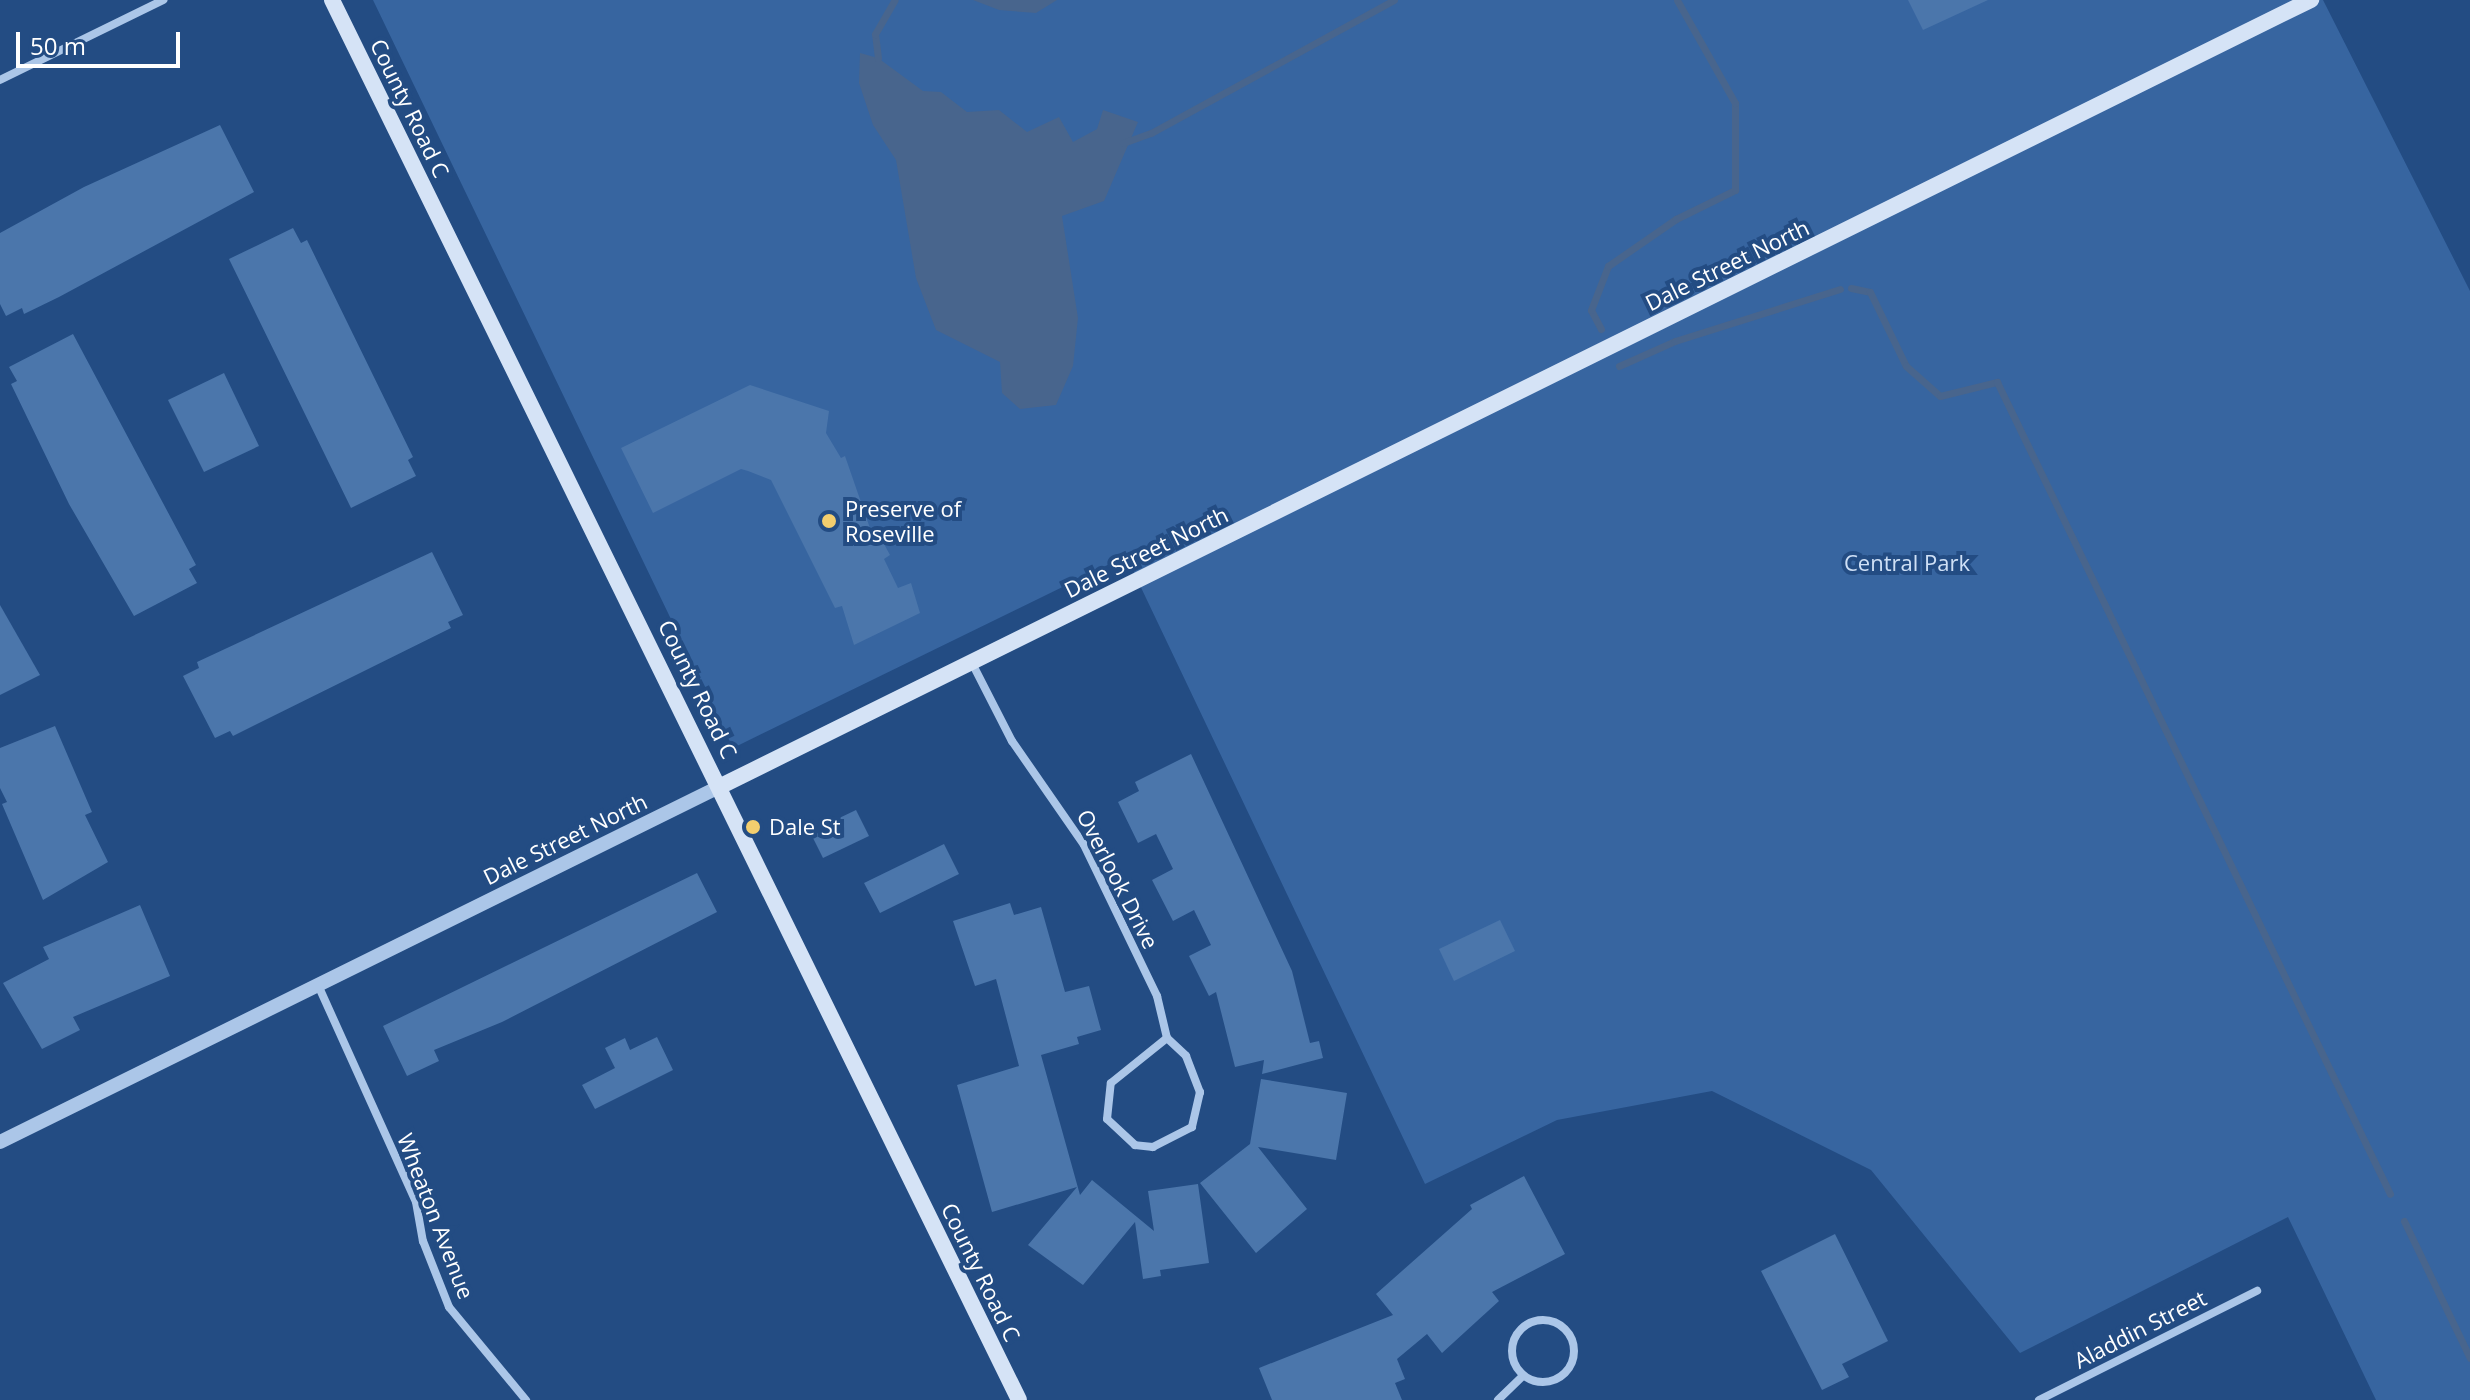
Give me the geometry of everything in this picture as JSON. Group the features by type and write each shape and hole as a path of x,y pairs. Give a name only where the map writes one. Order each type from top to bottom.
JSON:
{"main road":[{"name":"County Road C","path":"332,0 721,786 1019,1400"},
{"name":"Dale Street North","path":"721,786 2311,0"}],"street":[{"path":"0,80 163,0"},
{"name":"Overlook Drive","path":"972,663 1012,741 1084,845 1157,996 1167,1038 1186,1056 1200,1092 1200,1110 1192,1127 1174,1140 1153,1147 1135,1145 1107,1119 1111,1083 1167,1038"},
{"name":"Dale Street North","path":"0,1142 721,786"},
{"name":"Wheaton Avenue","path":"318,985 416,1202 423,1241 449,1307 526,1400"},
{"name":"Aladdin Street","path":"2039,1400 2257,1291"},
{"path":"1544,1320 1565,1330 1574,1351 1567,1371 1548,1382 1523,1376 1511,1352 1521,1329 1544,1320"},
{"path":"1498,1400 1523,1376"}],"green space":[{"name":"Central Park","path":"373,0 2323,0 2470,291 2470,1400 2376,1400 2288,1217 2020,1353 1871,1170 1712,1091 1557,1120 1425,1184 1126,556 733,748"}],"shaded area":[{"path":"973,0 1057,0 1036,13 999,10"},
{"path":"860,53 878,58 923,91 941,92 967,112 999,110 1027,132 1059,117 1073,142 1097,129 1103,110 1138,122 1104,201 1062,216 1078,318 1073,366 1056,405 1020,409 1002,393 1000,362 936,330 916,278 896,160 873,125 859,83"}],"building":[{"path":"1908,0 1988,0 1923,30"},
{"path":"220,125 254,192 59,297 24,314 22,308 6,316 0,304 0,233 84,187"},
{"path":"293,228 301,243 307,240 413,457 408,460 416,476 351,508 229,259"},
{"path":"73,334 196,565 189,569 197,583 134,616 69,504 11,384 17,381 9,367"},
{"path":"224,373 259,446 204,472 168,400"},
{"name":"Preserve of Roseville","path":"750,385 829,411 826,433 841,458 845,456 871,531 877,531 890,555 884,559 898,588 911,583 920,613 854,645 842,606 835,608 771,480 748,471 741,469 653,513 621,448"},
{"path":"432,552 463,615 448,622 451,628 233,736 230,731 215,738 183,676 199,668 197,662"},
{"path":"0,605 40,675 0,695"},
{"path":"55,726 92,812 85,815 108,862 43,900 2,804 7,802 0,788 0,748"},
{"path":"1191,754 1292,971 1310,1043 1319,1041 1323,1058 1262,1074 1264,1060 1235,1067 1216,992 1209,996 1189,956 1211,945 1194,910 1173,921 1152,880 1173,869 1156,834 1138,843 1118,802 1139,791 1135,782"},
{"path":"856,810 869,836 823,858 810,832"},
{"path":"944,844 959,874 880,913 864,883"},
{"path":"697,873 717,912 502,1022 434,1050 439,1061 407,1076 383,1026"},
{"path":"1010,903 1014,915 1041,907 1065,992 1089,986 1101,1030 1077,1037 1079,1044 1041,1055 1080,1195 1092,1180 1154,1231 1148,1191 1198,1184 1209,1263 1160,1270 1161,1276 1143,1279 1135,1222 1083,1285 1028,1245 1077,1187 992,1212 957,1085 1019,1066 996,979 975,986 953,921"},
{"path":"140,905 170,976 73,1017 80,1030 42,1049 3,983 49,959 43,947"},
{"path":"1500,920 1515,951 1454,981 1439,949"},
{"path":"657,1037 673,1070 595,1109 582,1085 615,1068 605,1048 625,1038 630,1050"},
{"path":"1261,1079 1347,1093 1336,1160 1258,1147 1307,1209 1256,1253 1200,1183 1250,1144"},
{"path":"1524,1176 1565,1254 1492,1292 1499,1301 1442,1353 1427,1334 1397,1359 1405,1379 1395,1383 1402,1400 1272,1400 1259,1368 1393,1315 1376,1294 1472,1209 1470,1205"},
{"path":"1835,1234 1888,1341 1842,1364 1849,1377 1822,1390 1761,1271"}],"waterway":[{"path":"878,58 875,34 895,0"},
{"path":"1123,143 1151,133 1394,0"},
{"path":"1601,329 1591,310 1608,266 1676,219 1735,190 1735,103 1677,0"},
{"path":"1851,288 1870,292 1906,366 1940,396 1997,382 2390,1194"},
{"path":"1619,366 1675,341 1840,289"},
{"path":"2404,1221 2470,1358"}],"place":[{"name":"Preserve of Roseville","path":"829,521"},
{"name":"Dale St","path":"753,827"}]}
